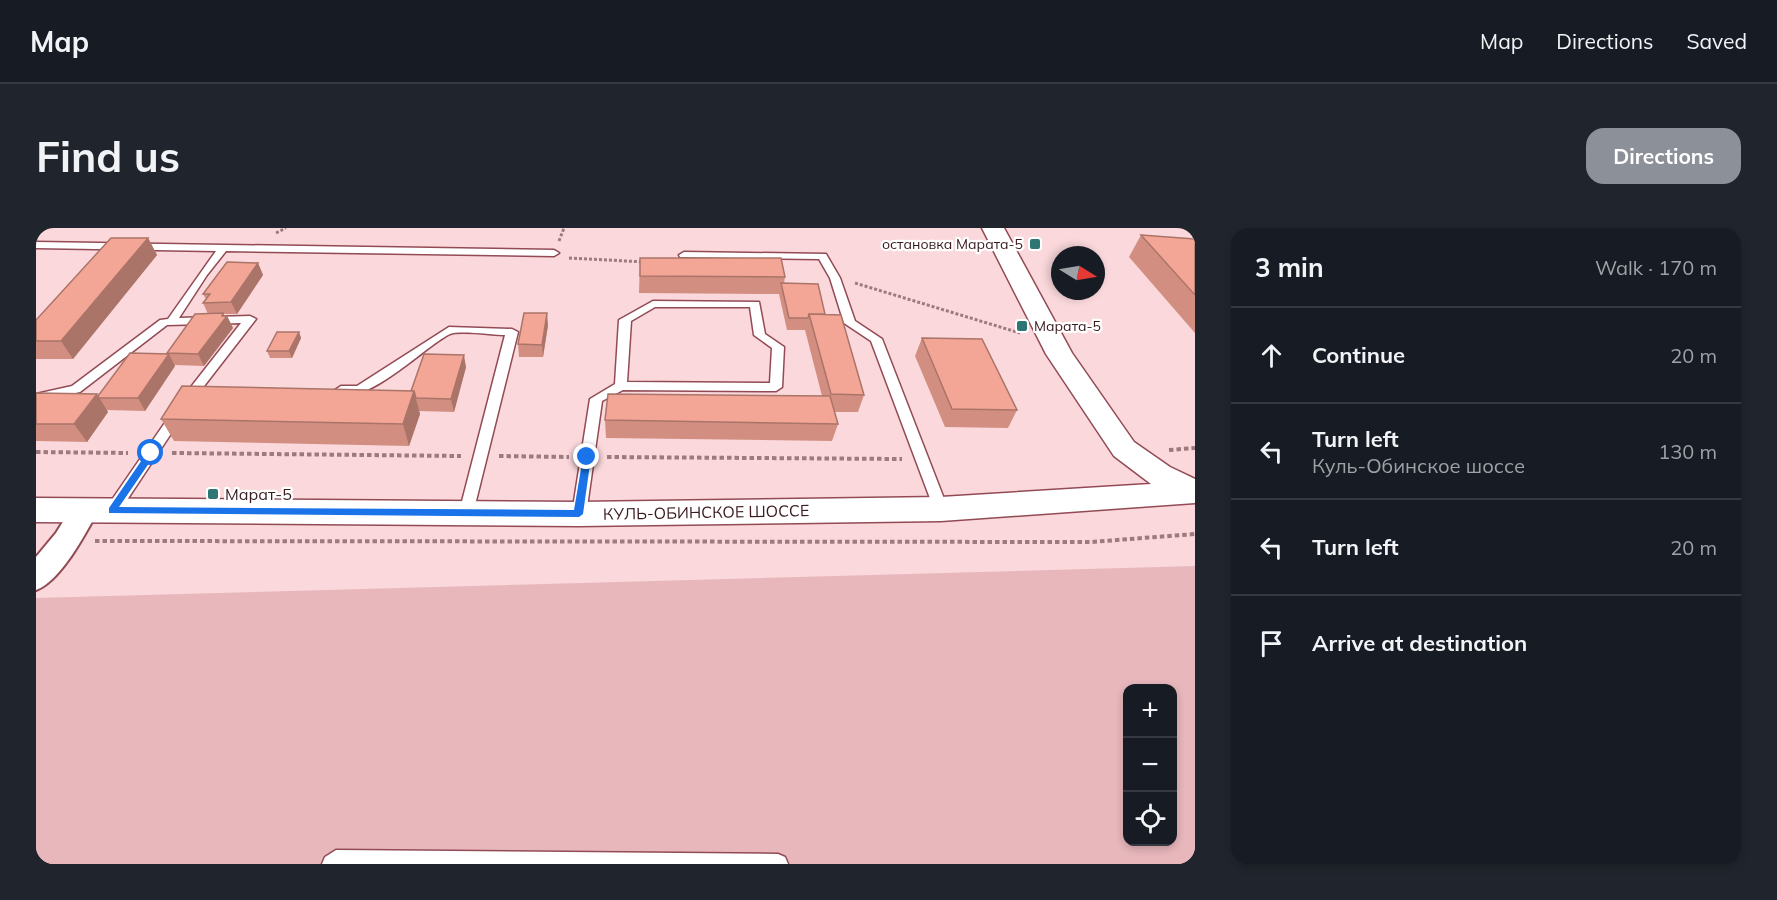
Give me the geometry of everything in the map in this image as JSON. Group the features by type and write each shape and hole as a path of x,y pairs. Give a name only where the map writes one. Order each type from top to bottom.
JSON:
{"main road":[{"path":"993,228 1059,354 1124,449 1159,475 1195,492"},
{"name":"КУЛЬ-ОБИНСКОЕ ШОССЕ","path":"36,510 579,514 941,509 1195,492"}],"street":[{"path":"36,578 66,542 98,511"}],"lane":[{"path":"36,245 554,253"},
{"path":"171,322 203,273 224,248"},
{"path":"684,255 822,256 834,277 850,324 876,339 941,509"},
{"path":"579,514 596,399 621,386 776,387 778,347 760,335 755,304 653,304 625,320 621,386"},
{"path":"36,398 76,389 164,322 250,319 195,394 98,511"},
{"path":"325,390 360,390 449,330 512,332 466,513"},
{"path":"332,864 336,860 778,864"}],"path":[{"path":"554,253 574,259 668,263 684,255"},
{"path":"834,277 1023,334"},
{"path":"66,542 169,540 483,543 877,540 1090,542 1195,534"}],"shaded area":[{"path":"1195,566 1195,864 36,864 36,598"}],"building":[{"path":"1141,235 1195,239 1195,295"},
{"path":"111,238 148,238 61,341 36,341 36,320"},
{"path":"640,258 781,258 785,277 640,276"},
{"path":"227,262 258,263 231,302 203,303 210,294 203,294"},
{"path":"781,283 818,284 825,314 809,314 808,318 789,318"},
{"path":"223,313 222,316 227,316 198,354 167,353 195,314"},
{"path":"524,313 547,313 542,345 518,344"},
{"path":"809,314 841,315 864,395 831,394"},
{"path":"277,332 299,332 289,351 267,351"},
{"path":"922,338 982,339 1017,410 952,409"},
{"path":"130,353 169,354 138,398 99,398 98,396"},
{"path":"424,354 464,355 451,399 416,398 414,391 411,391"},
{"path":"182,386 414,391 403,424 161,419"},
{"path":"36,393 97,394 74,424 36,424"},
{"path":"608,394 830,396 838,424 605,420"}],"place":[{"name":"остановка Марата-5","path":"1035,244"},
{"name":"Марата-5","path":"1022,326"},
{"name":"Марат-5","path":"213,494"}],"route":[{"path":"151,453 112,511 579,514 587,457"}]}
